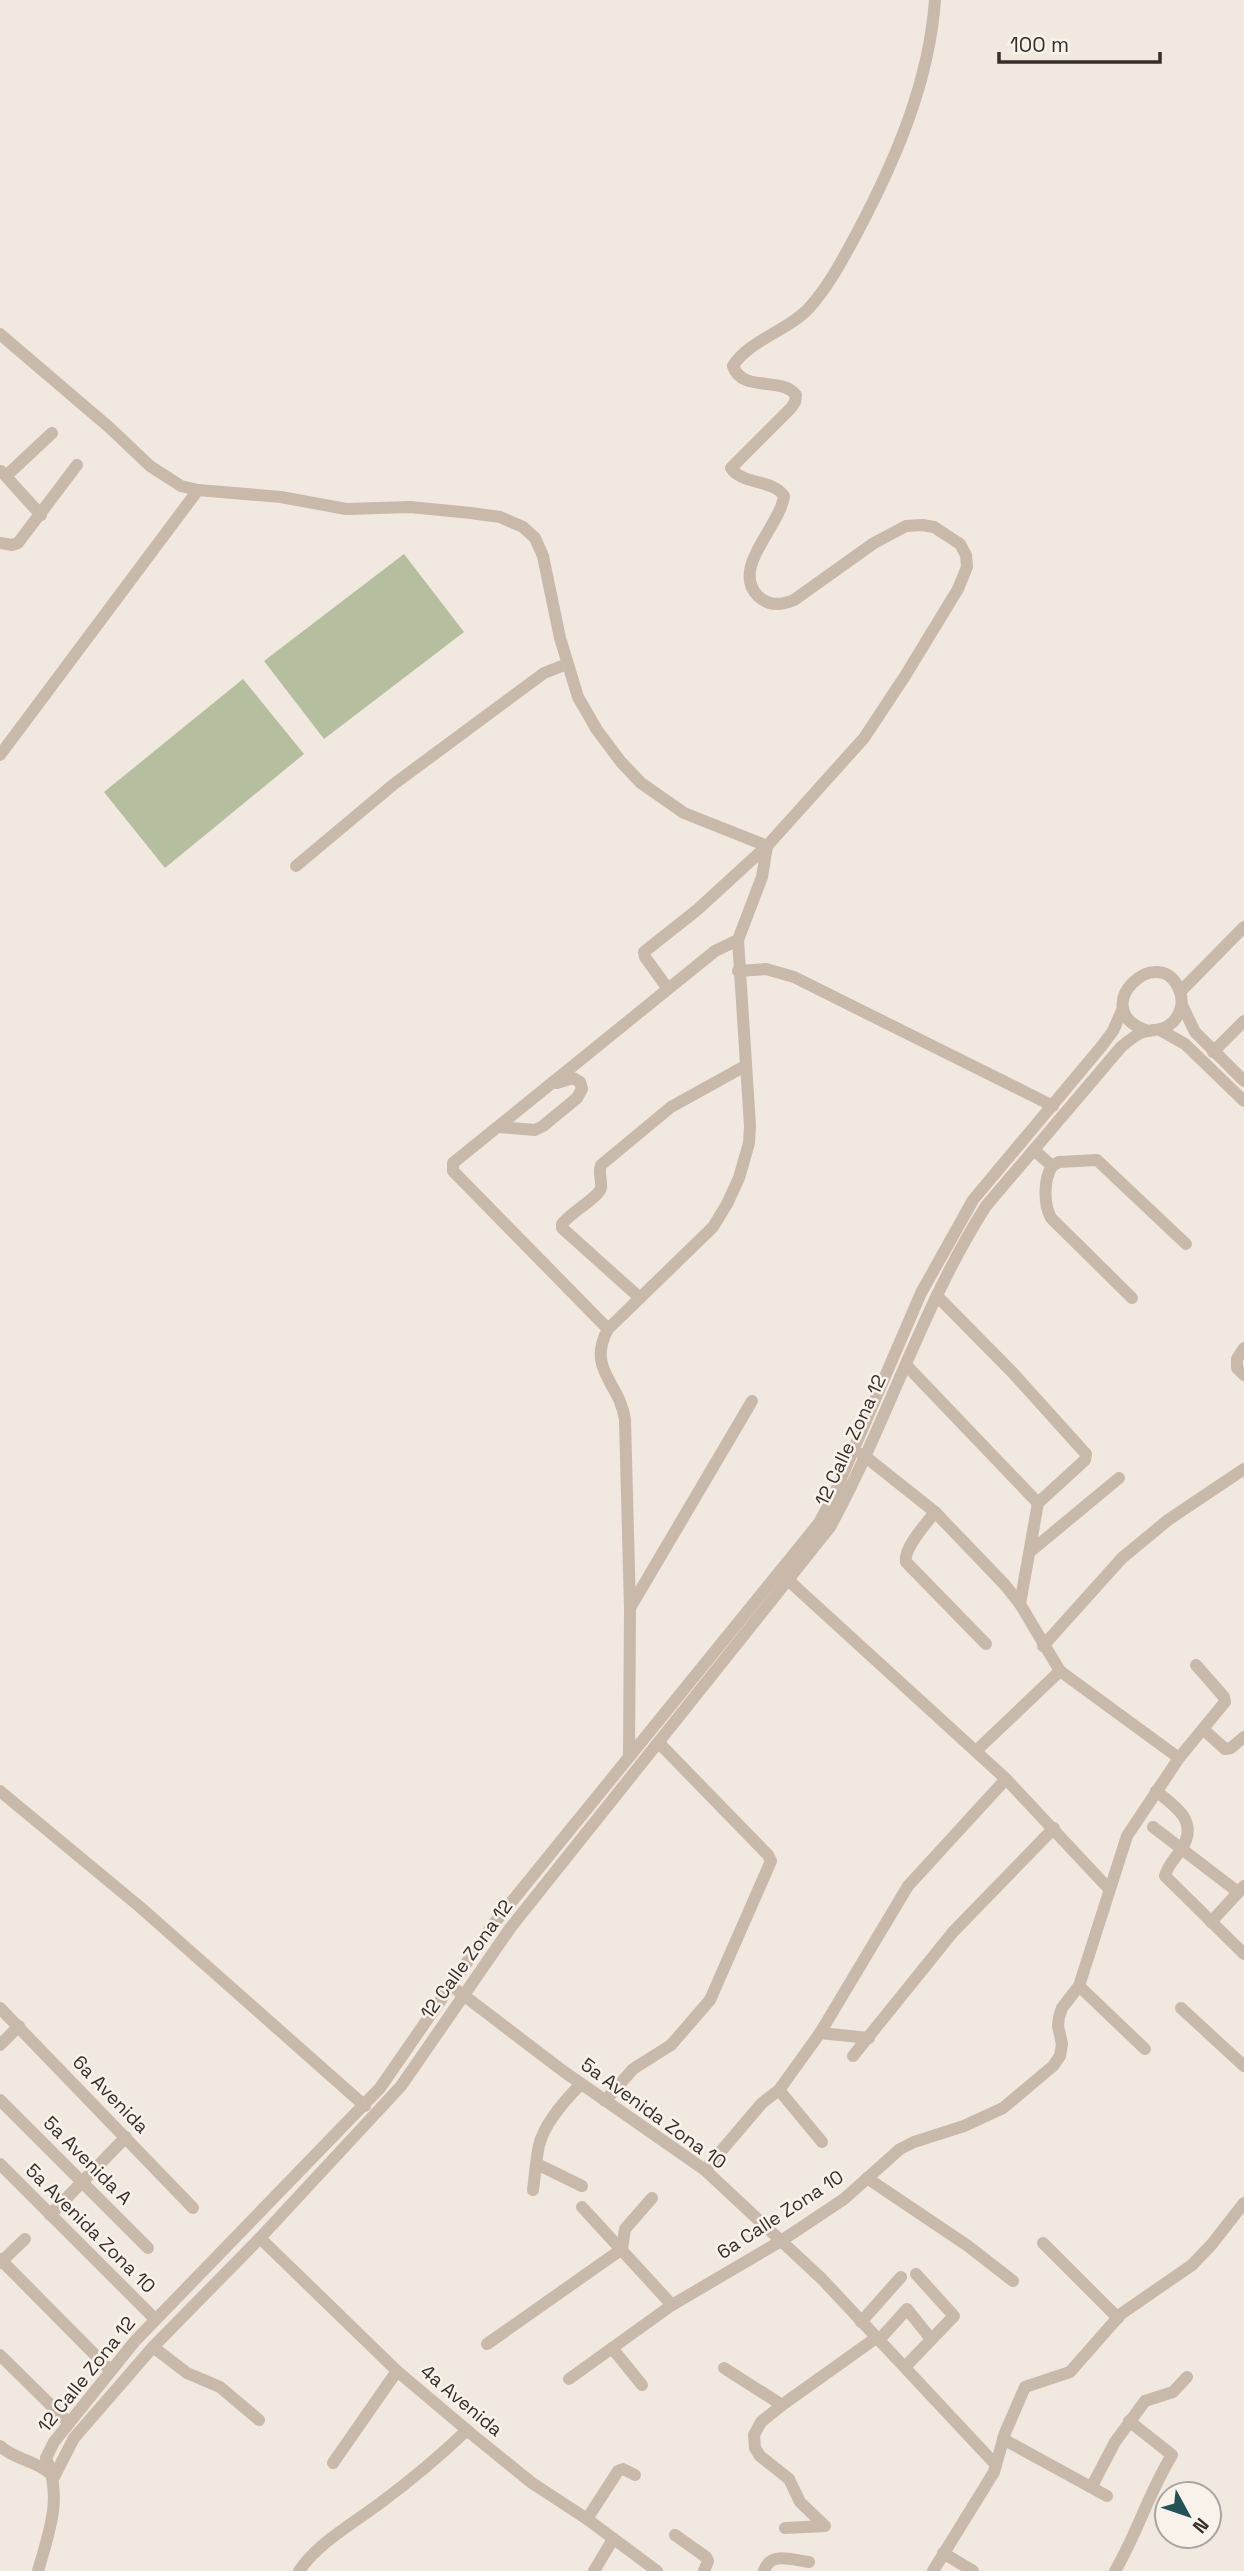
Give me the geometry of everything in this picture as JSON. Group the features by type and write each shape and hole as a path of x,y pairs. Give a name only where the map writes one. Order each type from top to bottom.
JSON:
{"street":[{"path":"668,989 644,952 697,911 767,846 864,738 945,611 967,567 966,555 960,544 949,535 934,527 906,526 874,542 794,600 783,604 765,601 758,596 749,581 750,567 779,512 784,496 778,489 734,474 731,468 791,408 796,395 786,387 746,379 735,372 733,366 744,354 789,326 809,308 851,245 905,134 933,31 935,0"},
{"path":"0,334 159,472 181,486 198,490 281,497 346,509 430,508 489,516 517,524 535,538 543,556 567,664 578,697 621,761 641,783 684,813 767,846"},
{"path":"41,515 5,478 52,433"},
{"path":"0,543 16,545 77,465"},
{"path":"0,755 198,490"},
{"path":"296,866 416,768 544,673 567,664"},
{"path":"641,1766 628,1755 630,1608 625,1420 620,1399 602,1371 602,1343 608,1329 713,1227 734,1191 749,1143 750,1126 738,940 762,877 767,846"},
{"path":"1154,1031 1175,1021 1181,999 1244,927"},
{"path":"608,1329 453,1171 453,1163 715,951 738,940"},
{"path":"738,971 766,969 794,977 1052,1106"},
{"path":"1244,1081 1213,1052 1189,1024 1181,999 1170,978 1162,974 1144,973 1130,983 1125,990 1124,1008 1132,1023 1190,1049 1244,1101"},
{"name":"12 Calle Zona 12","path":"54,2477 46,2458 68,2422 155,2319 365,2106 390,2076 492,1926 628,1755 819,1523 834,1495 921,1293 973,1200 1108,1039 1124,1008"},
{"path":"1213,1052 1244,1021"},
{"name":"12 Calle Zona 12","path":"54,2477 74,2438 153,2347 260,2238 401,2086 511,1927 830,1527 866,1456 937,1296 986,1206 1121,1047 1138,1035 1154,1031"},
{"path":"640,1298 562,1228 562,1224 598,1194 601,1187 598,1172 601,1165 671,1107 745,1066"},
{"path":"499,1127 535,1130 548,1123 577,1098 582,1089 580,1082 573,1078 551,1085"},
{"path":"1034,1150 1052,1166"},
{"path":"1132,1298 1051,1217 1046,1200 1048,1175 1052,1166 1059,1161 1086,1159 1102,1163 1186,1244"},
{"path":"937,1296 1013,1373 1086,1454 1085,1460 1038,1503 1020,1604"},
{"path":"1244,1348 1237,1359 1237,1368 1244,1375"},
{"path":"906,1365 1038,1503"},
{"path":"630,1608 752,1401"},
{"path":"853,1450 866,1456 935,1512 1020,1604 1060,1671 1179,1758"},
{"path":"1043,1646 1122,1558 1168,1520 1244,1469"},
{"path":"1031,1551 1119,1478"},
{"path":"935,1512 908,1548 904,1556 905,1562 986,1644"},
{"path":"788,1580 977,1750 1054,1828 1109,1889"},
{"name":"6a Calle Zona 10","path":"569,2379 672,2305 781,2241 844,2199 900,2149 964,2126 1003,2108 1053,2066 1060,2056 1062,2044 1059,2017 1062,2008 1079,1986 1127,1836 1179,1758 1225,1699 1196,1665"},
{"path":"977,1750 1060,1671"},
{"path":"1203,1729 1225,1749 1231,1748 1244,1737"},
{"path":"605,2101 633,2069 671,2045 710,2000 771,1861 768,1854 659,1742"},
{"path":"705,2170 762,2103 779,2090 820,2033 908,1886 1006,1779"},
{"path":"0,1791 140,1907 365,2106"},
{"path":"1156,1791 1186,1817 1188,1834 1165,1876 1244,1954"},
{"path":"1153,1827 1181,1850 1241,1889 1211,1922"},
{"path":"853,2056 953,1931 1054,1828"},
{"name":"5a Avenida Zona 10","path":"452,1985 581,2084 705,2170 822,2279 996,2465"},
{"path":"1079,1986 1145,2049"},
{"name":"6a Avenida","path":"0,2008 193,2208"},
{"path":"1181,2008 1244,2066"},
{"path":"0,2045 19,2026"},
{"path":"820,2033 869,2038"},
{"path":"533,2190 539,2144 569,2096 581,2084"},
{"path":"779,2090 822,2142"},
{"name":"5a Avenida A","path":"0,2099 148,2248"},
{"path":"50,2214 125,2137"},
{"name":"5a Avenida Zona 10","path":"0,2164 155,2319"},
{"path":"308,2164 319,2175"},
{"path":"537,2164 582,2186"},
{"path":"867,2178 968,2246 1013,2281"},
{"path":"487,2344 622,2249 625,2229 652,2199"},
{"path":"933,2571 996,2465 1003,2439 1025,2388 1070,2372 1118,2318 1192,2265 1244,2203"},
{"path":"582,2207 672,2305"},
{"name":"4a Avenida","path":"260,2238 397,2371 467,2431 532,2483 587,2519 657,2571"},
{"path":"25,2239 1,2261 110,2370"},
{"path":"1043,2242 1118,2318"},
{"path":"905,2367 954,2316 916,2274"},
{"path":"861,2322 901,2277"},
{"path":"785,2528 825,2526 800,2502 789,2479 763,2459 755,2448 756,2428 782,2405 877,2339 906,2309 931,2339"},
{"path":"153,2347 187,2373 220,2387 259,2420"},
{"path":"612,2348 642,2385"},
{"path":"0,2355 68,2422"},
{"path":"724,2368 782,2405"},
{"path":"333,2463 397,2371"},
{"path":"1092,2486 1129,2421 1149,2398 1173,2392 1187,2377"},
{"path":"1115,2571 1134,2535 1152,2490 1172,2455 1129,2421"},
{"path":"299,2571 328,2542 405,2485 467,2431"},
{"path":"1003,2439 1107,2496"},
{"path":"0,2446 10,2454 38,2464 54,2477 54,2513 38,2571"},
{"path":"587,2519 618,2471 624,2469 635,2475"},
{"path":"675,2535 706,2557 708,2561 704,2571"},
{"path":"594,2571 613,2539"},
{"path":"943,2553 973,2571"},
{"path":"764,2571 766,2563 773,2558 808,2562"}],"green space":[{"path":"404,554 464,632 324,739 264,661"},
{"path":"243,679 304,754 165,868 104,792"}]}
